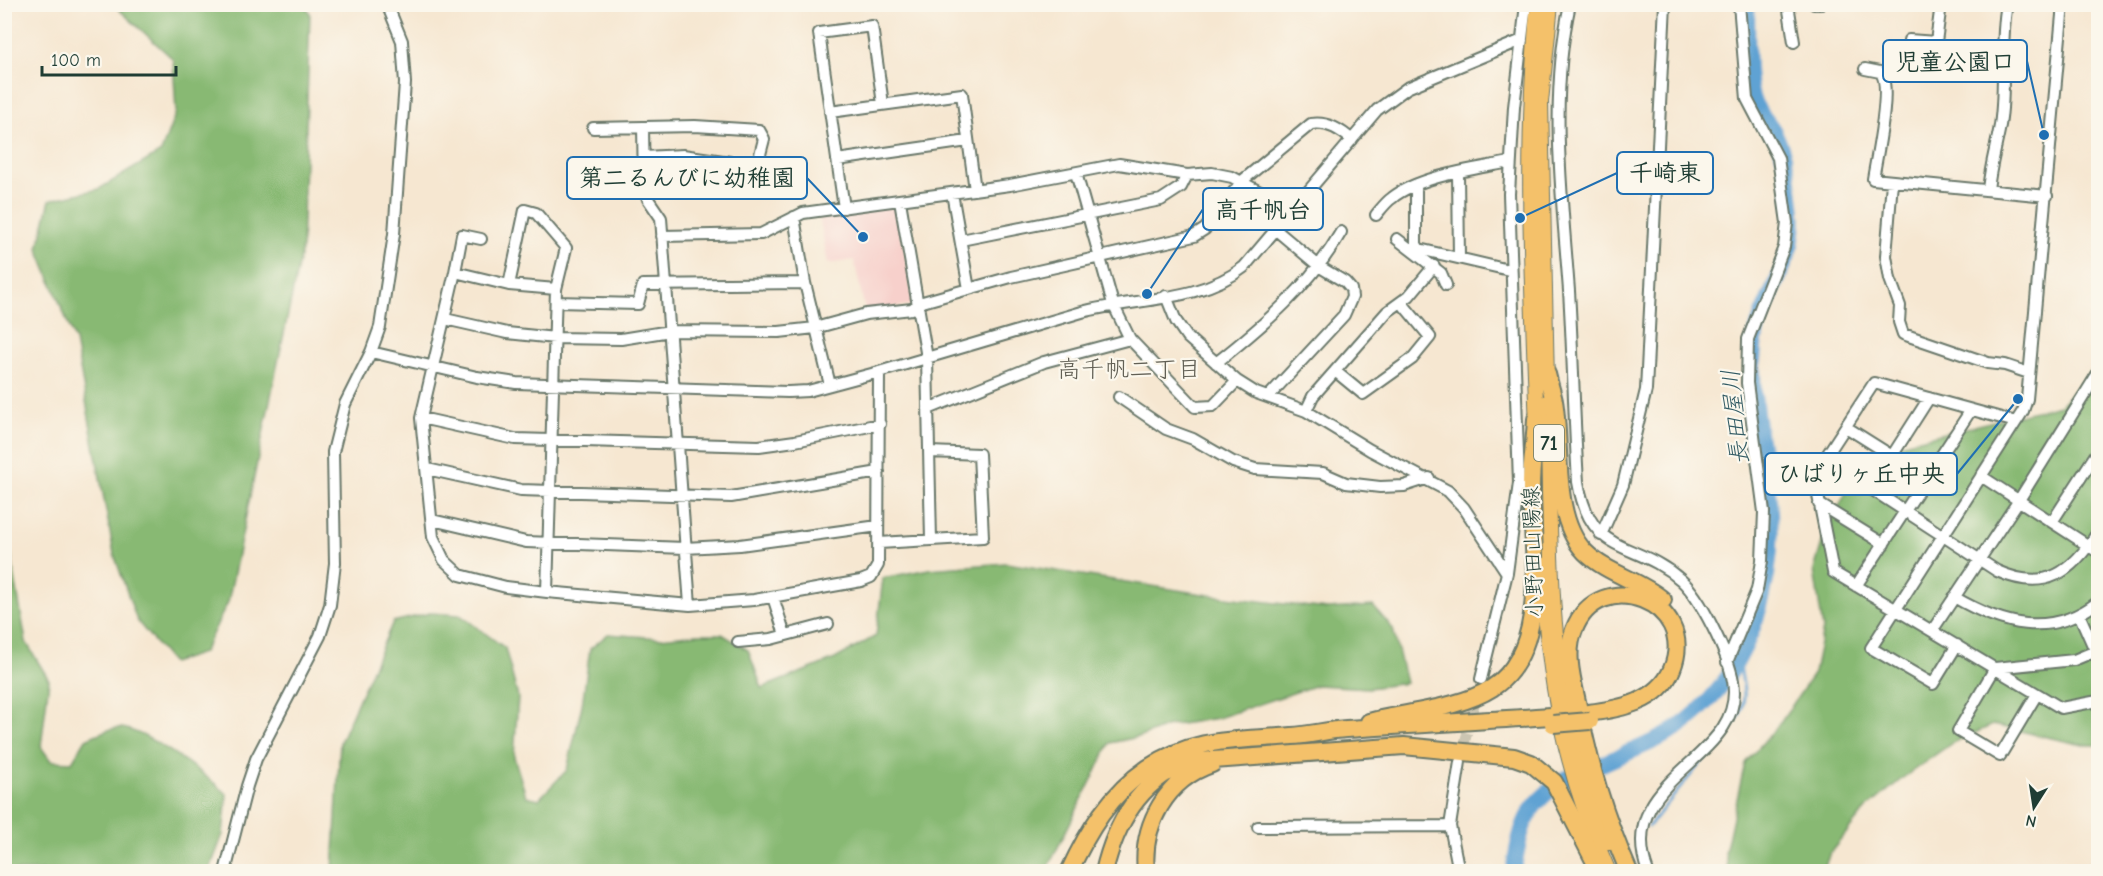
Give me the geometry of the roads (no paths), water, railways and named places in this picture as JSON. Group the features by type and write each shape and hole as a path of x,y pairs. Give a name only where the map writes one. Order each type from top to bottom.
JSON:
{"highway":[{"path":"1338,751 1413,734 1552,720 1624,716 1656,702 1673,686 1679,676 1684,665 1686,643 1682,626 1667,604 1645,587 1597,562 1586,553 1573,536 1564,504 1554,401 1546,374"},
{"path":"1345,729 1470,698 1492,688 1515,664 1528,635 1534,598 1531,484 1536,419"},
{"path":"1589,717 1631,705 1654,693 1670,673 1676,653 1673,629 1663,612 1645,600 1619,595 1597,602 1584,613 1574,628 1570,647 1574,689 1596,788 1629,872"},
{"path":"1097,872 1103,842 1112,821 1131,792 1154,770 1208,746 1345,729 1552,720"},
{"path":"1069,872 1106,806 1144,771 1172,755 1210,741 1252,739"},
{"path":"1104,872 1118,825 1148,786 1160,776 1186,762 1404,746 1503,755 1531,763 1554,782 1600,872"},
{"path":"1146,872 1149,833 1154,816 1164,798 1180,780 1196,770 1230,758"}],"main road":[{"name":"小野田山陽線","path":"1538,4 1529,126 1534,357 1544,626 1552,690 1570,770 1609,872"},
{"name":"小野田山陽線","path":"1551,4 1543,60 1541,123 1546,374 1554,593 1563,687 1581,768 1622,872"}],"street":[{"path":"225,872 256,759 326,621 335,563 333,452 345,404 371,352 380,327 391,266 405,83 402,41 387,4"},
{"path":"1480,679 1507,573 1519,483 1509,270 1510,162 1526,4"},
{"path":"1570,4 1560,57 1557,112 1572,336 1578,482 1584,512 1601,535 1654,562 1682,580 1701,607 1727,662 1733,682 1733,696 1723,726 1652,804 1644,819 1640,848 1648,872"},
{"path":"1601,535 1623,485 1646,390 1665,4"},
{"path":"1727,662 1753,603 1762,561 1764,512 1747,383 1748,339 1784,248 1787,223 1778,158 1747,99 1739,4"},
{"path":"1788,4 1794,42"},
{"path":"1814,4 1821,4"},
{"path":"1909,40 1936,42 1941,4"},
{"path":"1988,190 1991,161 1999,130 2003,24 2007,4"},
{"path":"1957,645 1933,684 1871,648 2016,422 2027,399 2063,4"},
{"path":"844,208 819,33 872,26 883,104"},
{"path":"371,352 477,377 553,385 788,392 830,385 879,372 1113,304 1203,290 1233,276 1276,230 1377,110 1407,88 1522,40"},
{"path":"1865,69 1880,72 1885,80 1883,98 1885,103 1874,179 2047,196"},
{"path":"830,112 962,94 975,190"},
{"path":"445,319 507,333 555,338 621,339 669,331 779,332 815,328 866,314 912,309 919,303 969,289 1194,236 1209,225 1242,181 1311,124 1320,122 1353,140"},
{"path":"643,127 644,187 648,199 661,218 690,605"},
{"path":"593,128 759,130 764,139 757,166 683,155 644,157"},
{"path":"837,160 968,141"},
{"path":"1376,215 1393,197 1416,186 1458,173 1510,162"},
{"path":"662,236 761,234 803,213 975,190 1119,164 1187,175 1212,173 1242,181 1292,209"},
{"path":"1076,173 1113,304 1130,339 1195,407 1213,406 1237,381"},
{"path":"1458,173 1459,258"},
{"path":"961,240 1161,200 1181,187 1187,175"},
{"path":"1892,182 1886,256 1890,279 1900,306 1899,322 1903,334 1988,363 2005,364 2029,373"},
{"path":"1416,186 1416,244 1419,249 1509,270"},
{"path":"952,193 969,289"},
{"path":"900,201 927,358 930,540"},
{"path":"509,285 525,210 536,213 566,248 556,289 548,592"},
{"path":"795,217 805,283 830,385"},
{"path":"1268,397 1350,308 1351,289 1345,282 1320,267 1276,230"},
{"path":"1216,363 1252,335 1320,267 1341,232"},
{"path":"481,239 462,235 421,418 437,549 451,568 460,575 506,587 690,605 773,597 861,581 871,577 878,565 879,543 879,372"},
{"path":"1397,239 1406,248 1425,258 1441,273 1446,285"},
{"path":"1306,411 1313,396 1335,370 1387,312 1401,302 1434,267"},
{"path":"455,272 509,285 556,289"},
{"path":"556,302 638,304 643,285 666,283 805,283"},
{"path":"1166,296 1176,321 1186,337 1237,381 1268,397 1306,411 1370,450 1449,490 1464,508 1507,573"},
{"path":"1335,370 1363,394 1412,360 1430,337 1401,302"},
{"path":"928,409 1044,362 1130,339"},
{"path":"1514,357 1534,357"},
{"path":"1932,631 2094,390 2098,373"},
{"path":"2016,422 1874,383 1814,475 1833,572 2061,708 2098,701"},
{"path":"1119,397 1166,429 1193,439 1233,462 1255,469 1323,473 1346,483 1380,487 1404,486 1429,478"},
{"path":"1892,456 1929,398"},
{"path":"1856,586 1971,411"},
{"path":"421,418 515,439 759,446 880,424"},
{"path":"1846,427 1927,478"},
{"path":"879,543 983,537 979,454 930,452"},
{"path":"2052,522 2098,452"},
{"path":"1825,459 1979,560 2009,577 2040,580 2073,566 2094,549 2098,532"},
{"path":"427,469 522,490 681,495 756,494 879,472"},
{"path":"1982,476 2094,549"},
{"path":"1819,504 1884,544"},
{"path":"432,520 526,542 685,548 740,545 879,526"},
{"path":"773,597 784,635"},
{"path":"1954,597 1985,615 2019,624 2048,623 2079,614 2098,602"},
{"path":"2037,694 2000,756 1958,731 1995,668 2050,664 2098,653 2079,614"},
{"path":"738,642 784,635 828,624"},
{"path":"1459,872 1450,826 1451,806 1460,762"},
{"path":"1258,827 1450,826"}],"waterway":[{"name":"長田屋川","path":"1602,764 1678,728 1710,699 1729,674 1745,646 1757,617 1765,586 1770,522 1753,383 1754,347 1763,313 1790,248 1793,213 1782,150 1773,130 1755,104 1750,91 1747,4"},
{"path":"1649,826 1739,716 1744,700 1740,659"},
{"name":"長田屋川","path":"1513,872 1519,841 1527,817 1542,798 1567,778"}],"tunnel":[{"path":"1461,757 1481,679"}],"place":[{"name":"児童公園口","path":"2044,135"},
{"name":"千崎東","path":"1520,218"},
{"name":"第二るんびに幼稚園","path":"863,237"},
{"name":"高千帆台","path":"1147,294"},
{"name":"ひばりヶ丘中央","path":"2018,399"}],"district":[{"name":"高千帆二丁目","path":"1129,369"}]}
